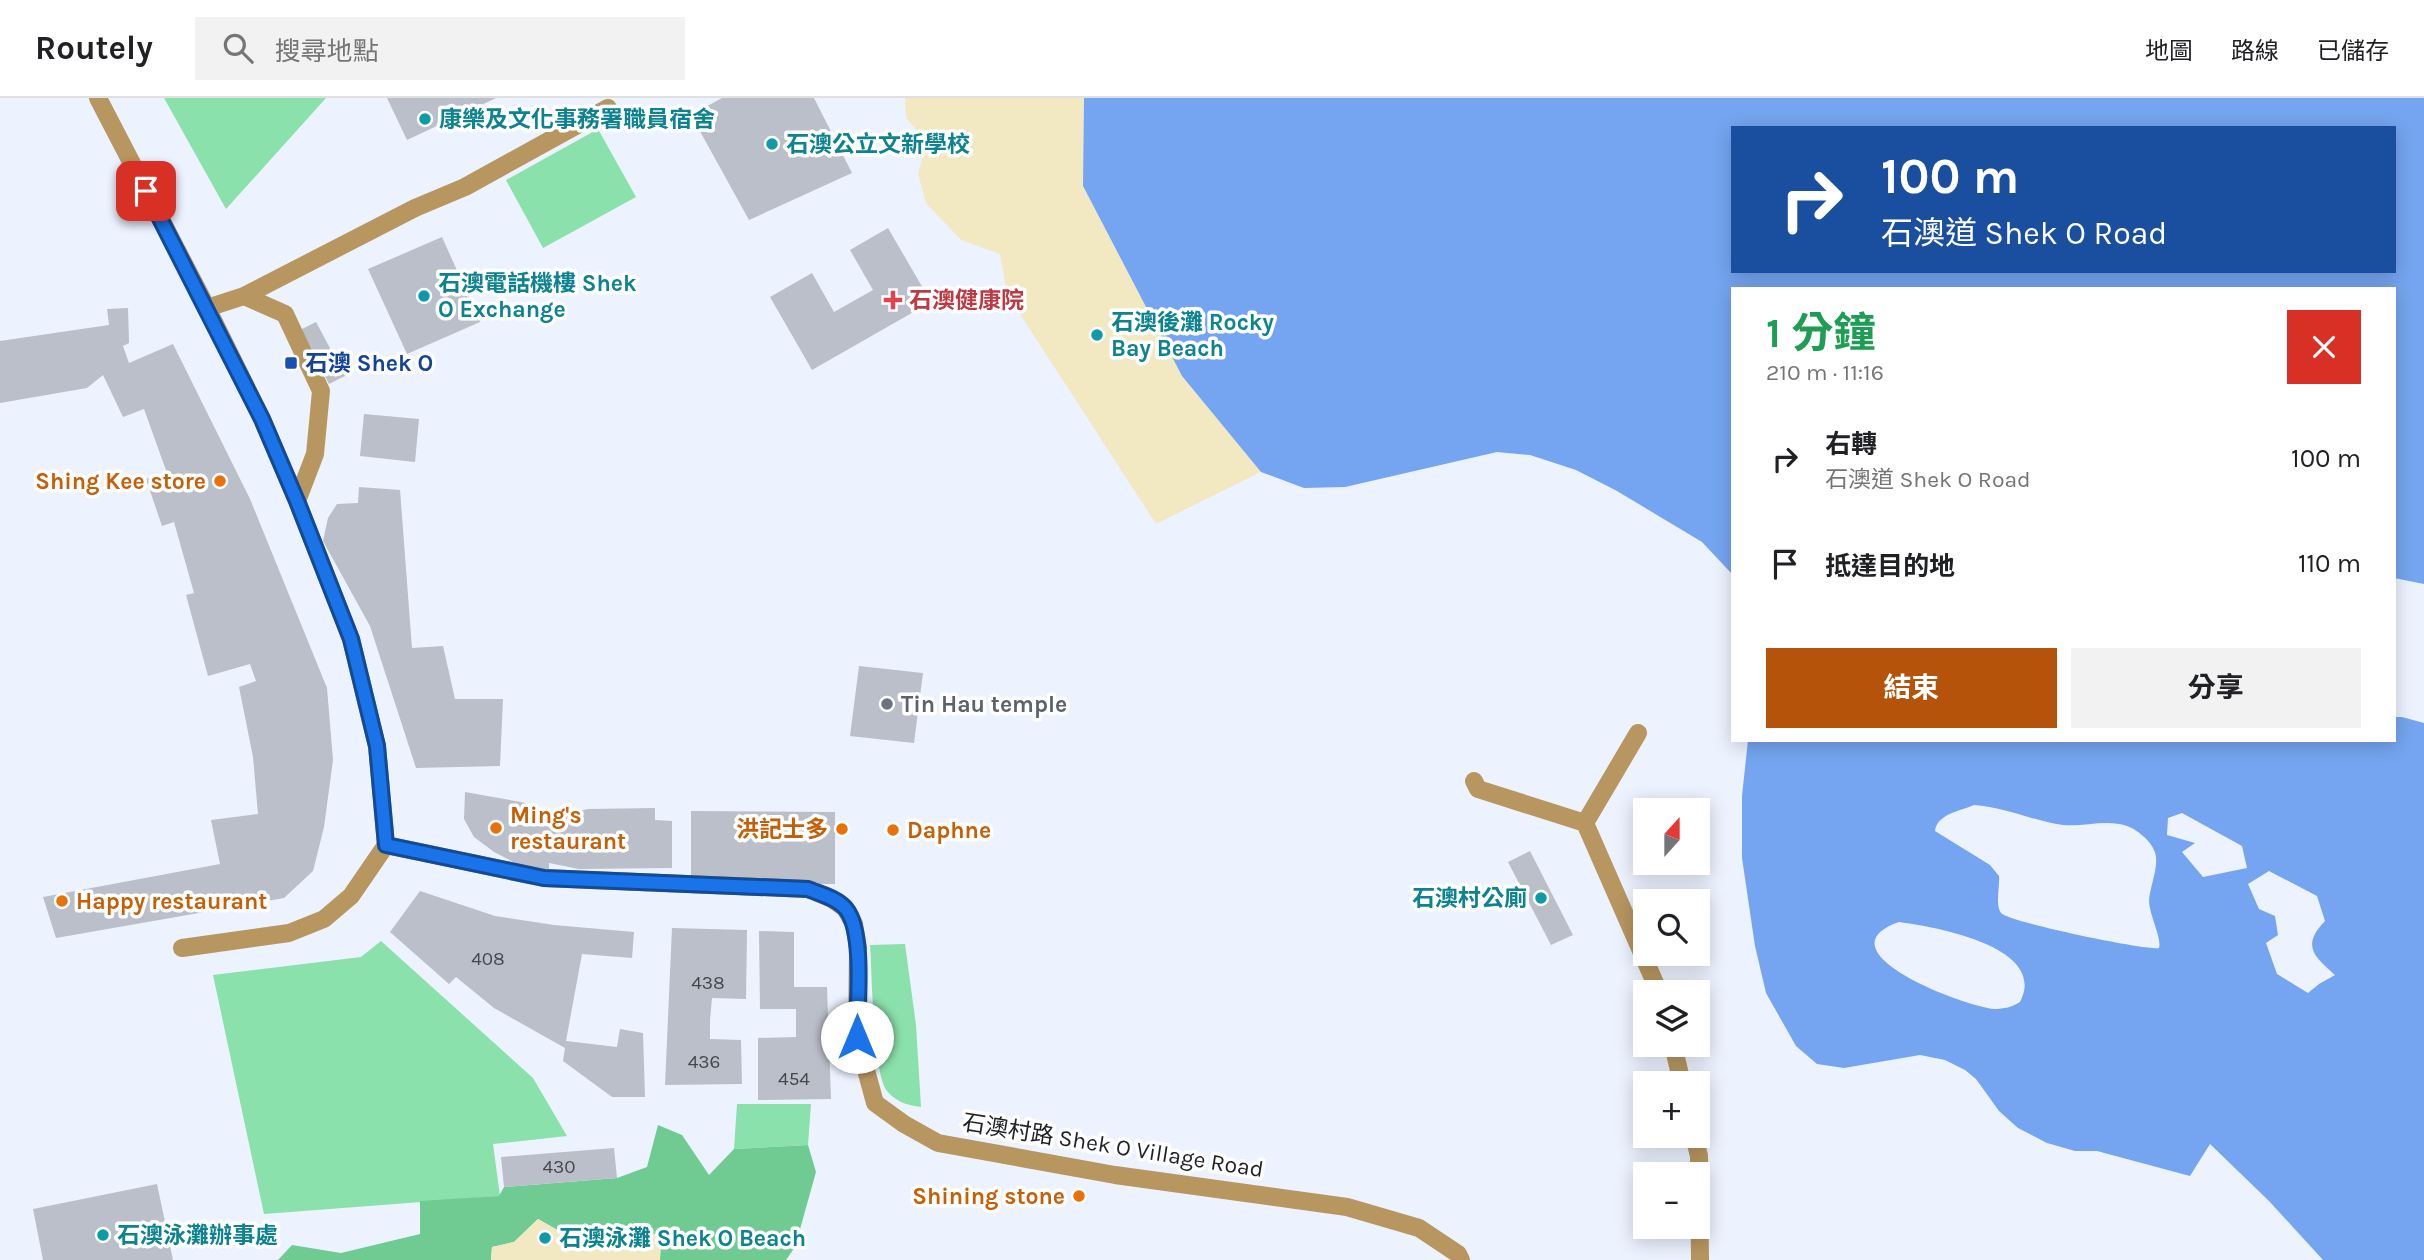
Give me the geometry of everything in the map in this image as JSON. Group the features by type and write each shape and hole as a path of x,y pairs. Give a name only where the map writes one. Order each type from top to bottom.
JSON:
{"street":[{"path":"98,98 262,419 351,639 377,746 386,845 351,896 324,919 289,933 182,948"},
{"path":"207,308 244,296 415,208 465,187 608,108"},
{"path":"244,296 285,314 321,391 315,454 297,501"},
{"path":"1585,822 1638,733"},
{"path":"1474,781 1478,789 1585,822 1654,980"},
{"name":"石澳村路 Shek O Village Road","path":"386,845 544,878 808,889 845,908 854,924 858,948 857,1037 875,1103 904,1124 938,1143 1115,1175 1347,1207 1419,1228 1458,1254 1461,1260"},
{"path":"1697,1148 1700,1260"}],"green space":[{"path":"164,98 326,98 226,209"},
{"path":"598,129 636,197 543,248 506,180"},
{"path":"381,941 533,1078 567,1136 493,1144 500,1196 264,1214 213,975 361,957"},
{"path":"905,944 916,1025 921,1107 902,1102 887,1091 882,1081 876,1044 870,945"},
{"path":"737,1104 811,1104 808,1145 734,1149"},
{"path":"658,1125 682,1135 709,1175 734,1149 808,1145 816,1172 795,1247 786,1260 660,1260 661,1237 638,1227 625,1246 575,1240 538,1219 514,1242 492,1247 491,1260 278,1260 292,1245 341,1253 420,1234 420,1201 499,1196 504,1187 617,1178 647,1167"}],"sand":[{"name":"石澳後灘 Rocky Bay Beach","path":"905,98 1084,98 1083,186 1182,376 1261,472 1156,524 1007,294 1000,254 961,240 926,203 918,174 927,142 906,118"},
{"name":"石澳泳灘 Shek O Beach","path":"538,1219 575,1240 625,1246 638,1227 661,1237 660,1260 491,1260 492,1247 514,1242"}],"water":[{"path":"1084,98 2424,98 2424,584 2396,578 2396,287 1731,287 1731,573 1702,542 1617,491 1576,470 1530,455 1497,452 1345,487 1304,488 1261,472 1182,376 1083,186"},
{"path":"2396,717 2424,723 2424,1260 2323,1260 2269,1201 2210,1144 2190,1176 2097,1151 2075,1151 2047,1143 2018,1128 1999,1111 1976,1079 1945,1060 1920,1055 1844,1068 1817,1064 1796,1046 1766,993 1755,946 1742,858 1742,796 1748,742 2396,742","holes":["1974,805 2063,825 2119,824 2138,832 2149,842 2156,856 2149,902 2159,948 2078,935 2027,923 2001,913 1998,900 1999,876 1990,865 1935,831 1945,817","2182,813 2242,846 2247,868 2203,877 2182,852 2195,843 2167,835 2168,818","2269,871 2317,896 2325,921 2313,937 2313,950 2335,975 2308,993 2277,974 2266,943 2278,935 2275,916 2259,909 2248,884","1899,922 1961,935 2004,954 2019,967 2025,983 2020,1002 1994,1009 1978,1006 1955,999 1905,976 1885,962 1875,948 1878,934"]}],"building":[{"name":"康樂及文化事務署職員宿舍","path":"387,98 496,98 407,140"},
{"name":"石澳公立文新學校","path":"722,98 814,98 852,173 749,220 691,115"},
{"name":"石澳健康院","path":"888,228 931,302 812,370 770,297 812,273 834,312 873,290 850,250"},
{"name":"石澳電話機樓 Shek O Exchange","path":"442,237 480,322 407,354 368,269"},
{"path":"128,308 129,343 123,346 129,363 173,344 250,499 327,688 333,760 324,827 313,871 284,898 56,938 43,897 220,864 211,820 258,814 253,757 239,687 256,681 250,664 208,676 186,595 194,593 174,522 162,526 146,479 167,473 144,409 123,417 103,375 87,388 0,403 0,341 109,325 107,309"},
{"path":"316,322 345,376 329,384 300,330"},
{"path":"364,414 419,419 415,462 360,456"},
{"path":"359,487 400,490 412,648 443,646 455,699 503,699 500,766 416,768 370,626 323,541 328,518 337,504 358,503"},
{"name":"Tin Hau temple","path":"859,666 923,673 914,743 850,736"},
{"path":"465,792 526,803 524,812 549,815 549,818 588,809 655,808 655,820 672,821 672,868 579,869 549,863 549,874 519,865 494,852 474,837 464,819"},
{"path":"691,811 835,812 835,884 691,883"},
{"name":"石澳村公廁","path":"1530,851 1573,935 1551,945 1508,862"},
{"path":"420,891 495,916 554,925 634,932 632,958 582,954 566,1041 617,1047 620,1029 643,1033 645,1097 612,1097 563,1061 565,1048 494,1008 456,977 449,984 390,932"},
{"path":"672,928 747,930 746,999 712,998 710,1020 710,1039 741,1040 742,1084 665,1085"},
{"path":"759,931 794,932 794,987 827,987 831,1099 758,1100 758,1038 796,1037 796,1009 760,1009"},
{"path":"614,1148 617,1178 504,1187 501,1157"},
{"name":"石澳泳灘辦事處","path":"157,1184 173,1260 43,1260 33,1209"}],"place":[{"name":"康樂及文化事務署職員宿舍","path":"425,119"},
{"name":"石澳公立文新學校","path":"772,144"},
{"name":"石澳電話機樓 Shek O Exchange","path":"424,296"},
{"name":"石澳健康院","path":"893,300"},
{"name":"石澳後灘 Rocky Bay Beach","path":"1097,335"},
{"name":"石澳 Shek O","path":"291,363"},
{"name":"Shing Kee store","path":"220,481"},
{"name":"Tin Hau temple","path":"887,704"},
{"name":"Ming's restaurant","path":"496,828"},
{"name":"洪記士多","path":"842,829"},
{"name":"Daphne","path":"893,830"},
{"name":"石澳村公廁","path":"1541,898"},
{"name":"Happy restaurant","path":"62,901"},
{"name":"Shining stone","path":"1079,1196"},
{"name":"石澳泳灘辦事處","path":"103,1235"},
{"name":"石澳泳灘 Shek O Beach","path":"545,1238"}],"route":[{"path":"146,191 262,419 351,639 377,746 386,845 544,878 808,889 845,908 854,924 858,948 857,1037"}]}
